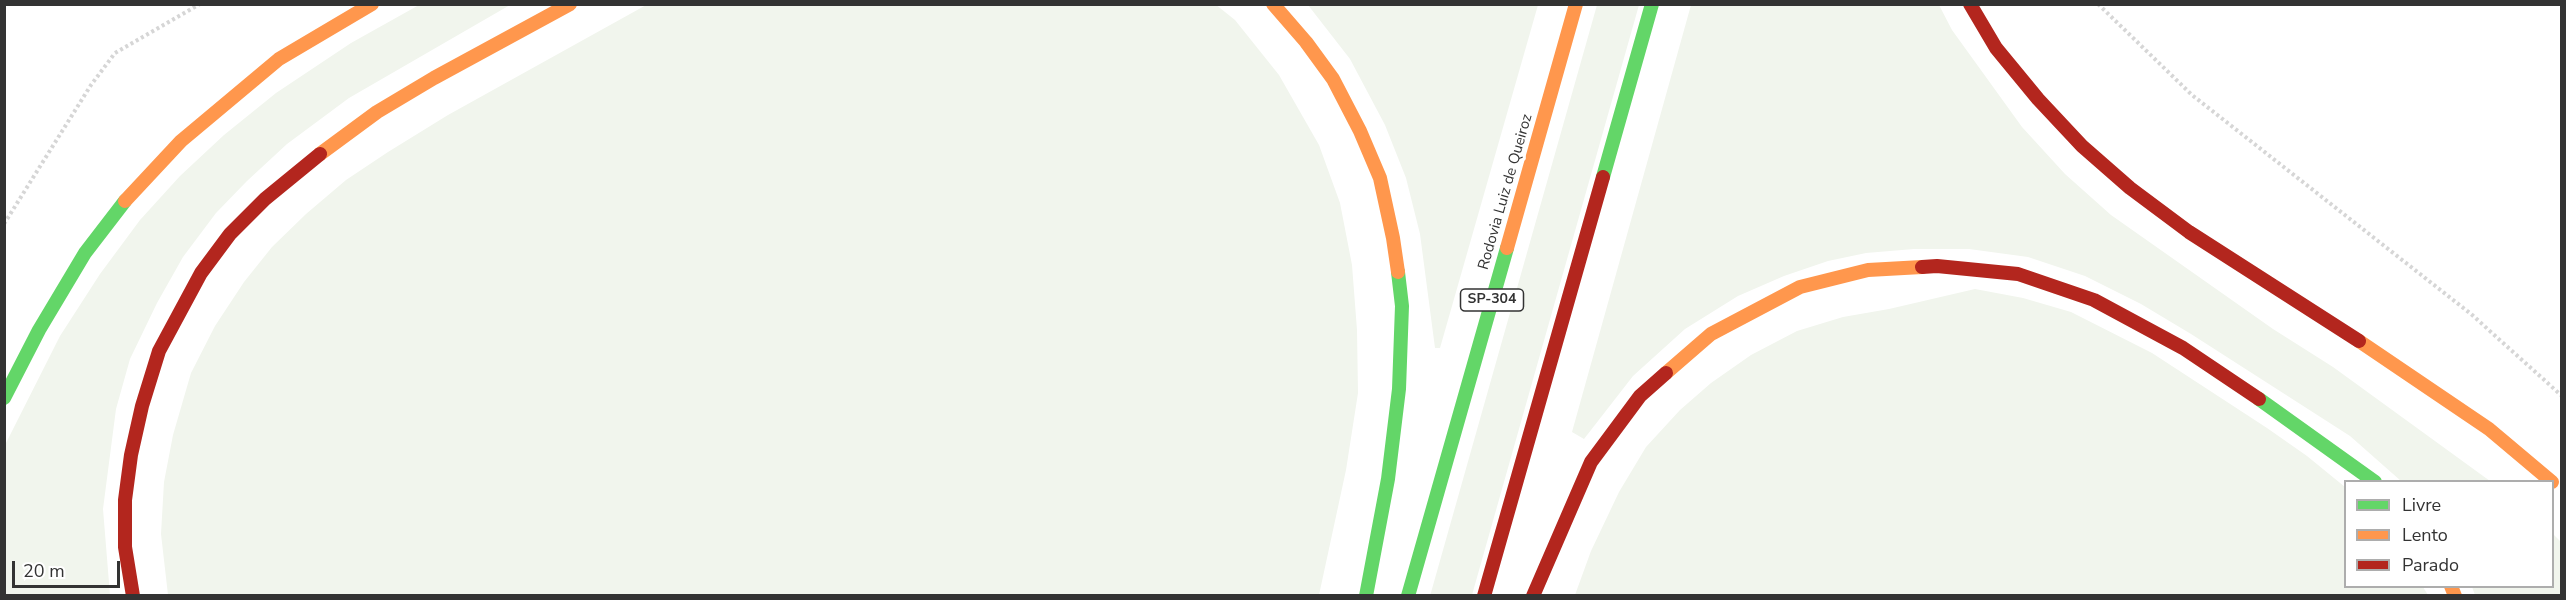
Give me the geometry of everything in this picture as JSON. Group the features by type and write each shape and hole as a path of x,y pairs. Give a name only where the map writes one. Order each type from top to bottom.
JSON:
{"highway":[{"path":"4,398 39,330 85,253 134,189 181,141 279,59 372,4"},
{"path":"133,596 125,547 125,500 130,455 159,351 201,273 224,242 265,199 298,170 377,112 434,78 570,4"},
{"path":"1273,4 1306,42 1332,79 1360,131 1380,178 1394,238 1402,306 1399,389 1388,479 1366,596"},
{"name":"Rodovia Luiz de Queiroz","path":"1408,596 1576,4"},
{"path":"1485,596 1652,4"},
{"path":"1970,4 1996,48 2038,99 2082,146 2130,188 2189,232 2436,391 2489,429 2550,480"},
{"path":"1533,596 1591,462 1640,396 1712,334 1800,287 1868,270 1937,266 2018,274 2094,300 2183,348 2288,418 2371,480"}],"path":[{"path":"4,224 91,85 115,52 200,4"},
{"path":"2098,4 2192,95 2471,314 2562,396"}],"shaded area":[{"path":"648,4 1215,4 1235,20 1279,75 1319,145 1340,203 1352,265 1357,330 1358,393 1346,470 1319,595 168,595 161,534 164,482 173,435 191,373 215,326 244,282 272,247 346,180 388,152 448,115"},
{"path":"419,5 510,5 349,98 287,144 216,213 183,257 157,303 130,359 116,409 103,509 110,595 5,595 5,445 60,336 100,274 140,220 180,176 224,135 276,93 351,43"},
{"path":"1308,5 1538,5 1440,348 1435,348 1420,234 1406,178 1385,125 1350,59"},
{"path":"1597,5 1639,5 1472,595 1430,596"},
{"path":"1691,5 1939,5 1952,30 2022,127 2065,174 2111,215 2273,329 2333,367 2489,480 2400,480 2350,436 2141,304 2085,276 2028,257 1969,249 1914,249 1866,253 1828,261 1784,276 1738,296 1685,329 1633,376 1584,439 1572,432"},
{"path":"1975,289 2023,298 2071,312 2152,353 2267,428 2344,486 2344,588 2424,588 2428,595 1575,595 1591,551 1619,492 1646,447 1680,410 1711,383 1751,355 1797,331 1843,317"},
{"path":"2554,535 2561,542 2561,595 2475,595 2472,588 2554,588"}],"traffic: fast":[{"path":"1603,177 1652,4"},
{"path":"4,398 39,330 85,253 125,201"},
{"path":"1408,596 1507,248"},
{"path":"1366,596 1388,479 1399,389 1402,306 1398,272"},
{"path":"2259,399 2372,480"}],"traffic: slow":[{"path":"125,201 181,141 279,59 372,4"},
{"path":"320,154 377,112 434,78 570,4"},
{"path":"1273,4 1306,42 1333,79 1360,131 1380,178 1398,272"},
{"path":"1507,248 1576,4"},
{"path":"1666,373 1711,334 1800,287 1868,270 1922,267"},
{"path":"2359,341 2489,429 2550,480"},
{"path":"2452,588 2455,596"}],"traffic: jam":[{"path":"1970,4 1996,48 2038,99 2082,146 2130,188 2189,232 2359,341"},
{"path":"133,596 125,547 125,500 131,455 142,406 159,351 201,273 230,234 265,199 320,154"},
{"path":"1484,596 1603,177"},
{"path":"1922,267 1937,266 2018,274 2094,300 2183,348 2259,399"},
{"path":"1533,596 1591,462 1640,396 1666,373"}]}
